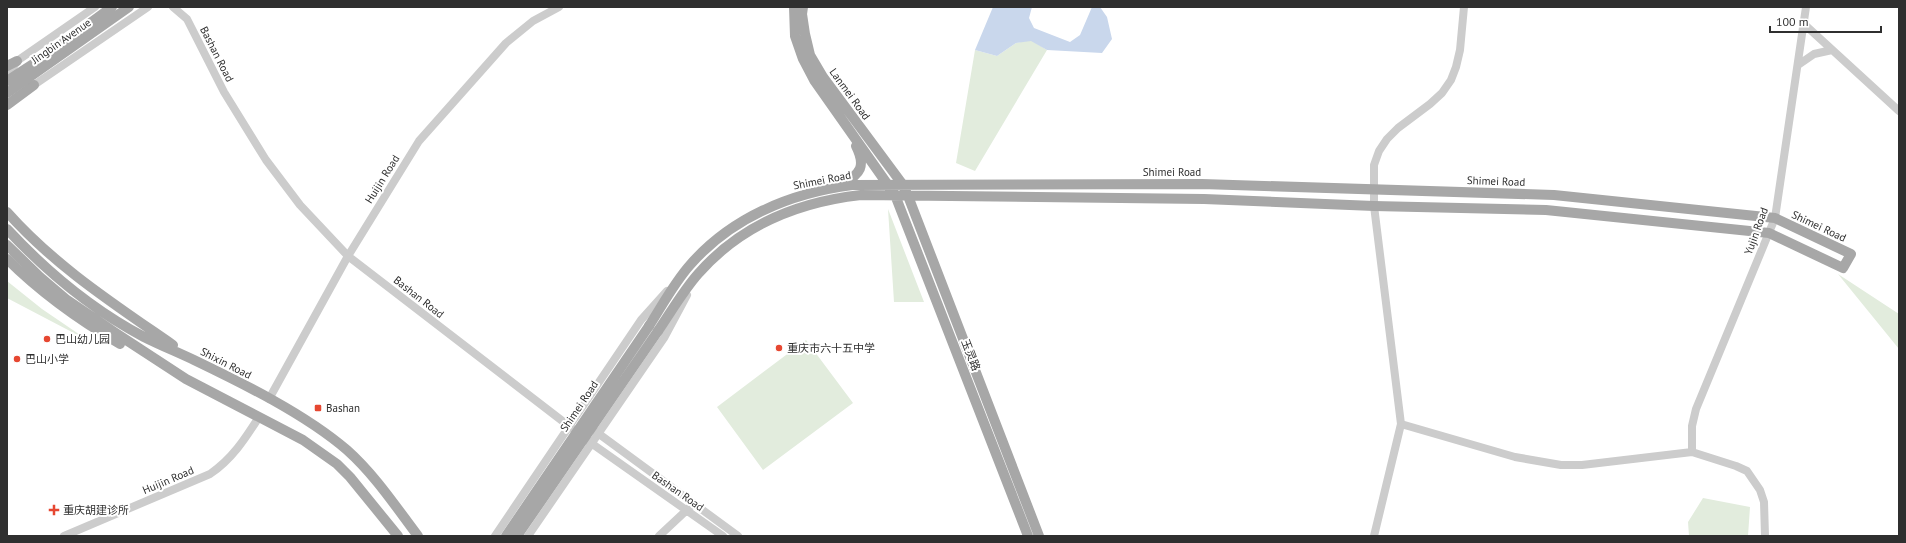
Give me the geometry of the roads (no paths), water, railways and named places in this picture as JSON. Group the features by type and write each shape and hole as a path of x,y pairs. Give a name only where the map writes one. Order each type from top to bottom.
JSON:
{"main road":[{"name":"Jingbin Avenue","path":"7,81 44,57 112,7"},
{"name":"Jingbin Avenue","path":"7,94 129,7"},
{"name":"Lanmei Road","path":"794,7 795,36 802,59 814,80 889,185"},
{"name":"Lanmei Road","path":"804,7 802,14 810,55 836,96 903,185"},
{"path":"7,66 16,61"},
{"path":"7,105 34,85"},
{"path":"834,187 854,177 862,162 846,125"},
{"name":"Shimei Road","path":"506,536 688,266 714,240 763,210 787,200 834,187 852,185 1202,184 1554,195 1775,218 1851,254 1843,268 1769,233 1546,210 1374,206 1204,198 895,195 861,195 839,197 792,210 749,230 722,249 697,274 517,536"},
{"name":"玉灵路","path":"889,185 895,195 946,323 1028,536"},
{"name":"玉灵路","path":"903,185 1039,536"},
{"path":"7,212 29,237 79,280 194,360"},
{"name":"Shixin Road","path":"7,229 47,269 99,309 144,337 194,360 269,399 312,425 347,450 376,481 418,536"},
{"path":"7,246 67,300 186,378"},
{"path":"7,259 37,288 109,337 303,440 337,464 362,491 398,536"}],"street":[{"path":"95,7 16,61 11,71 13,80 21,86 34,85 148,7"},
{"path":"131,18 135,14 136,7"},
{"name":"Bashan Road","path":"173,7 187,19 224,92 266,160 300,205 348,256 591,444 724,536"},
{"name":"Huijin Road","path":"269,399 348,256 427,130 506,43 533,21 558,7"},
{"path":"1374,536 1401,424 1374,206 1374,165 1379,151 1387,139 1398,128 1442,93 1451,80 1460,50 1464,7"},
{"name":"Yujin Road","path":"1692,452 1692,426 1696,408 1775,218 1806,7"},
{"path":"1804,24 1899,111"},
{"path":"1798,65 1814,54 1832,50"},
{"path":"495,536 641,320 688,266"},
{"path":"528,536 664,338 697,274"},
{"name":"Huijin Road","path":"64,536 210,474 225,463 235,452 259,417"},
{"name":"Bashan Road","path":"575,417 738,536"},
{"path":"1401,424 1514,457 1561,465 1582,465 1692,452 1748,471 1760,490 1764,502 1764,536"},
{"path":"659,536 693,504"}],"water":[{"path":"993,7 1032,7 1029,18 1034,28 1070,42 1080,35 1092,7 1100,7 1107,17 1112,39 1102,53 1047,50 1031,41 1016,43 997,56 975,50"}],"place":[{"name":"巴山幼儿园","path":"47,339"},
{"name":"重庆市六十五中学","path":"779,348"},
{"name":"巴山小学","path":"17,359"},
{"name":"Bashan","path":"318,408"},
{"name":"重庆胡建诊所","path":"54,510"}]}
